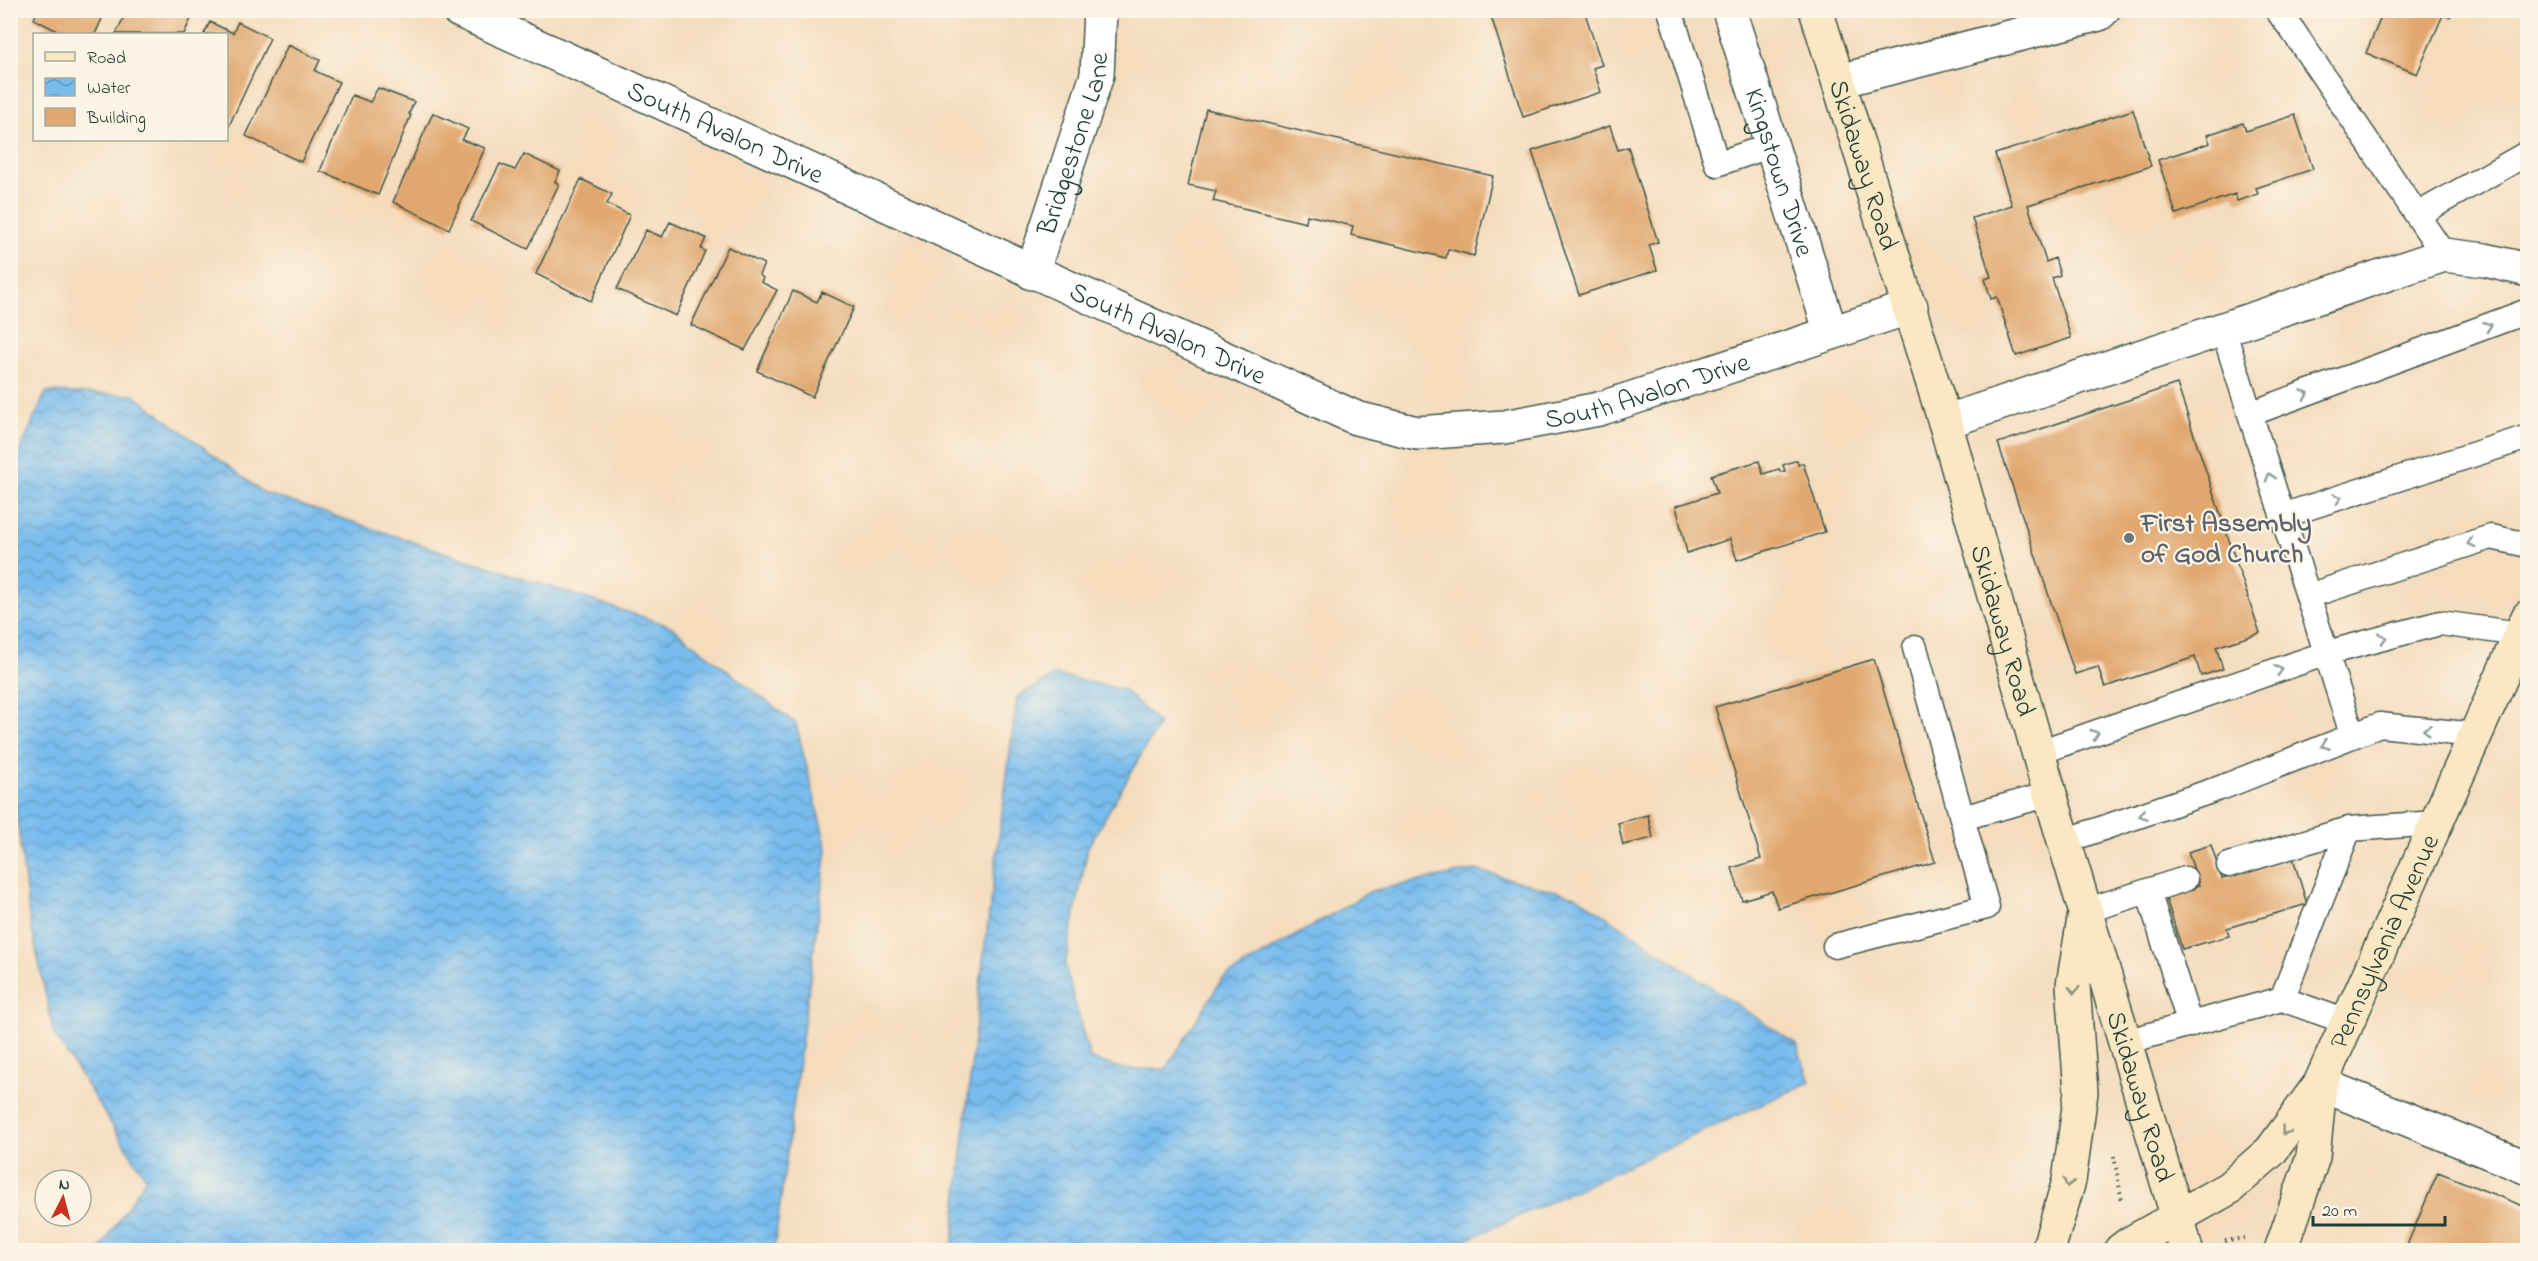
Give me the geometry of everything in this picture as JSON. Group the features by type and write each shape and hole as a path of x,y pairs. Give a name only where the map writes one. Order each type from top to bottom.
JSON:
{"main road":[{"name":"Skidaway Road","path":"1816,10 1911,307 2050,794 2186,1251"},
{"name":"Pennsylvania Avenue","path":"2121,1251 2128,1244 2229,1188 2271,1151 2320,1084 2525,623"},
{"path":"2048,1251 2069,1181 2081,1092 2073,985 2085,911"},
{"path":"2281,1251 2313,1157 2320,1084"}],"street":[{"name":"South Avalon Drive","path":"458,10 1032,273 1356,418 1418,433 1504,427 1599,409 1911,307"},
{"name":"Bridgestone Lane","path":"1032,273 1097,75 1100,10"},
{"name":"Kingstown Drive","path":"1729,10 1831,333"},
{"path":"1839,81 2103,10"},
{"path":"1945,422 2444,255 2485,260 2528,270"},
{"path":"2320,1084 2528,1168"}],"lane":[{"path":"1670,10 1717,164 1772,145"},
{"path":"2277,10 2294,31 2444,255"},
{"path":"2417,215 2528,152"},
{"path":"2250,414 2528,311"},
{"path":"2223,329 2352,734"},
{"path":"2282,516 2528,437"},
{"path":"2308,596 2491,537 2528,545"},
{"path":"2039,752 2327,653 2440,623 2525,623"},
{"path":"1835,946 1987,908 1915,648"},
{"path":"2065,841 2223,787 2352,734 2380,725 2475,735"},
{"path":"1962,818 2050,794"},
{"path":"2229,865 2349,829 2436,823"},
{"path":"2282,999 2349,829"},
{"path":"2085,911 2185,879"},
{"path":"2148,891 2190,1025"},
{"path":"2125,1042 2282,999 2347,1022"}],"path":[{"path":"2113,1149 2124,1213"}],"water":[{"path":"46,392 134,395 264,493 670,626 796,724 827,849 774,1250 100,1250 146,1178 54,1034 29,916 10,760 10,473"},
{"path":"1056,675 1124,690 1159,724 1088,847 1065,965 1090,1059 1123,1069 1166,1069 1222,979 1371,891 1475,870 1576,896 1797,1045 1810,1082 1445,1250 952,1250 979,992 1017,697"}],"building":[{"path":"10,10 18,10 10,28"},
{"path":"38,10 106,10 95,33 61,33 34,19"},
{"path":"127,10 185,10 193,14 184,33 116,33"},
{"path":"1489,10 1584,10 1602,65 1593,68 1601,92 1523,117"},
{"path":"2384,10 2453,10 2450,17 2443,15 2417,74 2366,53"},
{"path":"210,22 233,33 238,22 270,38 228,128 228,33 204,33"},
{"path":"288,45 320,60 315,71 339,82 301,162 246,136"},
{"path":"378,88 414,102 409,114 411,115 378,195 320,171 352,95 370,102"},
{"path":"1206,109 1493,176 1474,256 1448,249 1446,258 1351,235 1353,226 1307,215 1306,223 1213,201 1216,191 1188,185"},
{"path":"2133,110 2151,166 2028,205 2046,262 2055,258 2060,275 2052,278 2071,338 2016,356 1997,297 1991,299 1985,279 1991,277 1972,218 2012,205 1995,154"},
{"path":"433,113 468,129 462,140 485,148 449,229 393,202"},
{"path":"2295,115 2313,169 2256,188 2258,194 2237,201 2235,194 2176,214 2158,160 2210,143 2207,135 2243,123 2246,131"},
{"path":"1610,126 1618,150 1628,147 1658,242 1649,245 1657,270 1579,295 1532,151"},
{"path":"524,154 560,171 555,182 559,184 528,249 471,221 500,164 515,170"},
{"path":"581,179 612,194 607,204 630,215 591,301 536,274"},
{"path":"670,222 706,238 701,249 705,251 676,316 617,289 646,230 662,237"},
{"path":"728,247 764,264 759,275 763,278 761,282 777,290 745,350 691,325"},
{"path":"793,291 817,302 822,292 854,307 812,397 757,371"},
{"name":"First Assembly of God Church","path":"2177,384 2260,633 2216,647 2223,669 2201,676 2195,657 2105,687 2098,667 2075,674 1998,443"},
{"path":"1797,460 1798,465 1803,463 1825,532 1737,560 1730,539 1687,553 1676,506 1717,493 1711,475 1759,461 1763,474 1779,469 1780,472 1785,471 1783,465"},
{"path":"1874,659 1935,862 1778,908 1772,891 1742,900 1732,868 1761,859 1715,707"},
{"path":"1648,815 1653,838 1623,845 1618,823"},
{"path":"2211,845 2222,879 2293,858 2307,904 2227,928 2229,936 2182,949 2165,895 2199,885 2188,852"},
{"path":"2438,1172 2528,1208 2528,1250 2405,1250"}],"place":[{"name":"First Assembly of God Church","path":"2129,538"}]}
